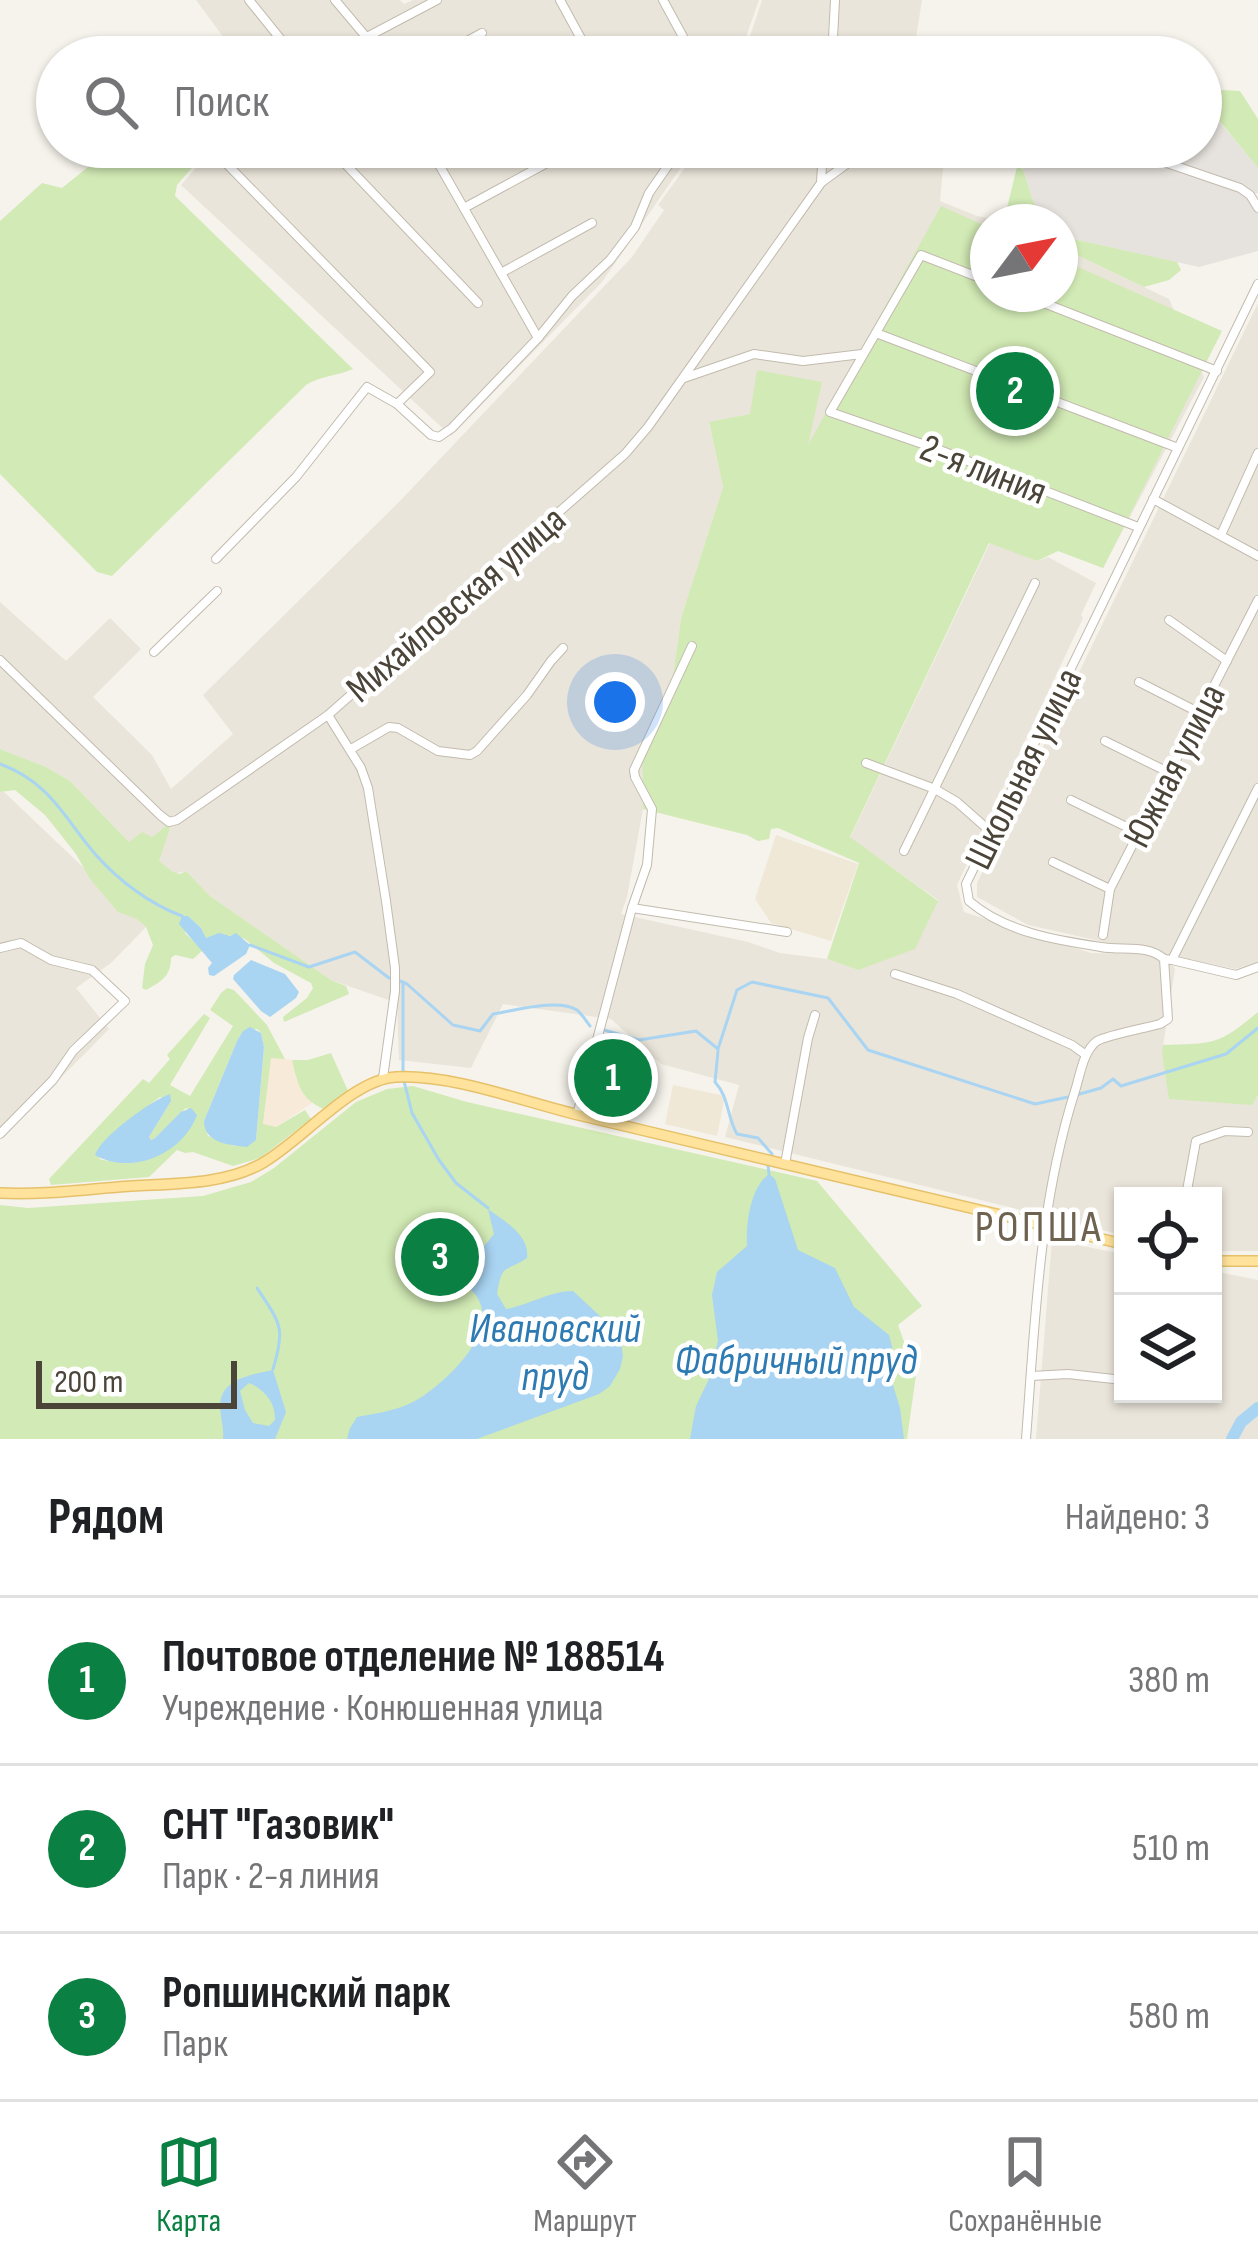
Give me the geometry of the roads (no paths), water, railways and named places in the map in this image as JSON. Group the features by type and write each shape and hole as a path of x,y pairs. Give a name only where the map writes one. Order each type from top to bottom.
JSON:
{"main road":[{"path":"0,1193 38,1194 225,1177 257,1166 288,1146 361,1088 383,1078 418,1077 1114,1242"},
{"path":"1222,1261 1256,1261"}],"street":[{"path":"249,0 278,36"},
{"path":"334,0 365,36"},
{"path":"371,36 437,0"},
{"path":"560,0 580,36"},
{"path":"663,0 683,36"},
{"path":"833,36 836,0"},
{"path":"476,36 482,33"},
{"path":"231,168 430,373 397,404"},
{"path":"349,168 478,303"},
{"path":"441,168 538,338"},
{"path":"464,208 538,168"},
{"path":"216,559 296,477 367,387 397,404 431,435 440,437 452,428 610,260 635,227 649,193 666,168"},
{"path":"821,183 822,168"},
{"path":"821,183 841,168"},
{"path":"1181,168 1254,194 1258,208"},
{"name":"Михайловская улица","path":"0,660 127,785 169,822 177,820 328,715 626,454 821,183"},
{"path":"501,273 592,223"},
{"path":"682,379 754,354 803,361 864,354 921,255 970,274"},
{"name":"Школьная улица","path":"1168,960 1146,950 1105,948 1033,933 988,917 969,901 966,884 1258,284"},
{"path":"1067,312 1217,370"},
{"path":"876,332 1178,448"},
{"name":"2-я линия","path":"864,354 830,412 1138,527"},
{"path":"1220,535 1258,453"},
{"path":"1153,499 1258,556"},
{"path":"904,851 1035,583"},
{"path":"154,652 217,591"},
{"name":"Южная улица","path":"1103,935 1110,890 1258,600"},
{"path":"1169,620 1227,661"},
{"path":"577,1115 647,865 652,809 634,770 692,646"},
{"path":"351,749 389,727 438,751 470,755 527,695 563,648"},
{"path":"1139,682 1200,713"},
{"path":"328,715 351,749 368,788 395,968 383,1078"},
{"path":"1106,741 1170,773"},
{"path":"866,763 935,789 992,832"},
{"path":"1026,1439 1051,1177 1087,1055 1098,1041 1168,1019 1168,960 1258,788"},
{"path":"1071,800 1138,833"},
{"path":"1053,862 1110,890"},
{"path":"632,908 787,932"},
{"path":"0,948 21,944 51,960 92,970 125,1000 0,1134"},
{"path":"1168,960 1236,974 1258,967"},
{"path":"895,974 957,994 1087,1055"},
{"path":"785,1164 815,1015"},
{"path":"1188,1187 1196,1141 1225,1131 1248,1132"},
{"path":"1031,1376 1114,1379"}],"water":[{"path":"182,916 188,916 206,938 236,933 250,945 246,954 209,975 212,963 179,924"},
{"path":"251,960 285,974 299,992 270,1017 233,979"},
{"path":"250,1027 261,1033 264,1047 256,1140 247,1147 213,1138 204,1121 237,1041"},
{"path":"170,1094 171,1101 149,1137 155,1138 191,1108 197,1115 180,1141 139,1162 109,1161 95,1155 127,1120"},
{"name":"Фабричный пруд","path":"769,1174 775,1179 798,1250 835,1268 854,1307 889,1335 896,1362 892,1382 904,1439 690,1439 718,1341 712,1295 717,1272 747,1246 753,1197"},
{"name":"Ивановский пруд","path":"488,1209 515,1229 527,1250 527,1258 501,1277 497,1294 506,1309 573,1291 615,1330 621,1342 620,1369 610,1386 477,1439 347,1439 357,1417 420,1398 449,1375 474,1344 482,1310 475,1295 455,1279 423,1273 481,1250 494,1234"},
{"path":"273,1370 286,1412 275,1439 223,1439 220,1408 225,1391 237,1380","holes":["249,1383 273,1408 275,1420 269,1426 253,1423 245,1410 240,1391"]}],"waterway":[{"path":"0,764 44,791 125,883 182,916"},
{"path":"250,945 309,967 355,952 389,978"},
{"path":"400,981 453,1025 480,1031 493,1014 559,1005 577,1010 590,1026"},
{"path":"403,982 403,1077 412,1113 456,1183 488,1208"},
{"path":"604,1030 639,1040 696,1031 718,1049 737,990 752,982 828,998 868,1050 1035,1104 1068,1097"},
{"path":"1076,1095 1113,1079 1121,1086 1226,1054 1258,1028"},
{"path":"718,1051 715,1082 737,1134 758,1138 772,1154"},
{"path":"768,1165 769,1174"},
{"path":"257,1288 278,1326 273,1369"},
{"path":"1232,1439 1241,1422 1258,1408"}],"place":[{"name":"СНТ \"Газовик\"","path":"1015,391"},
{"name":"Почтовое отделение № 188514","path":"613,1078"},
{"name":"Ропшинский парк","path":"440,1257"}],"district":[{"name":"РОПША","path":"1039,1225"}]}
